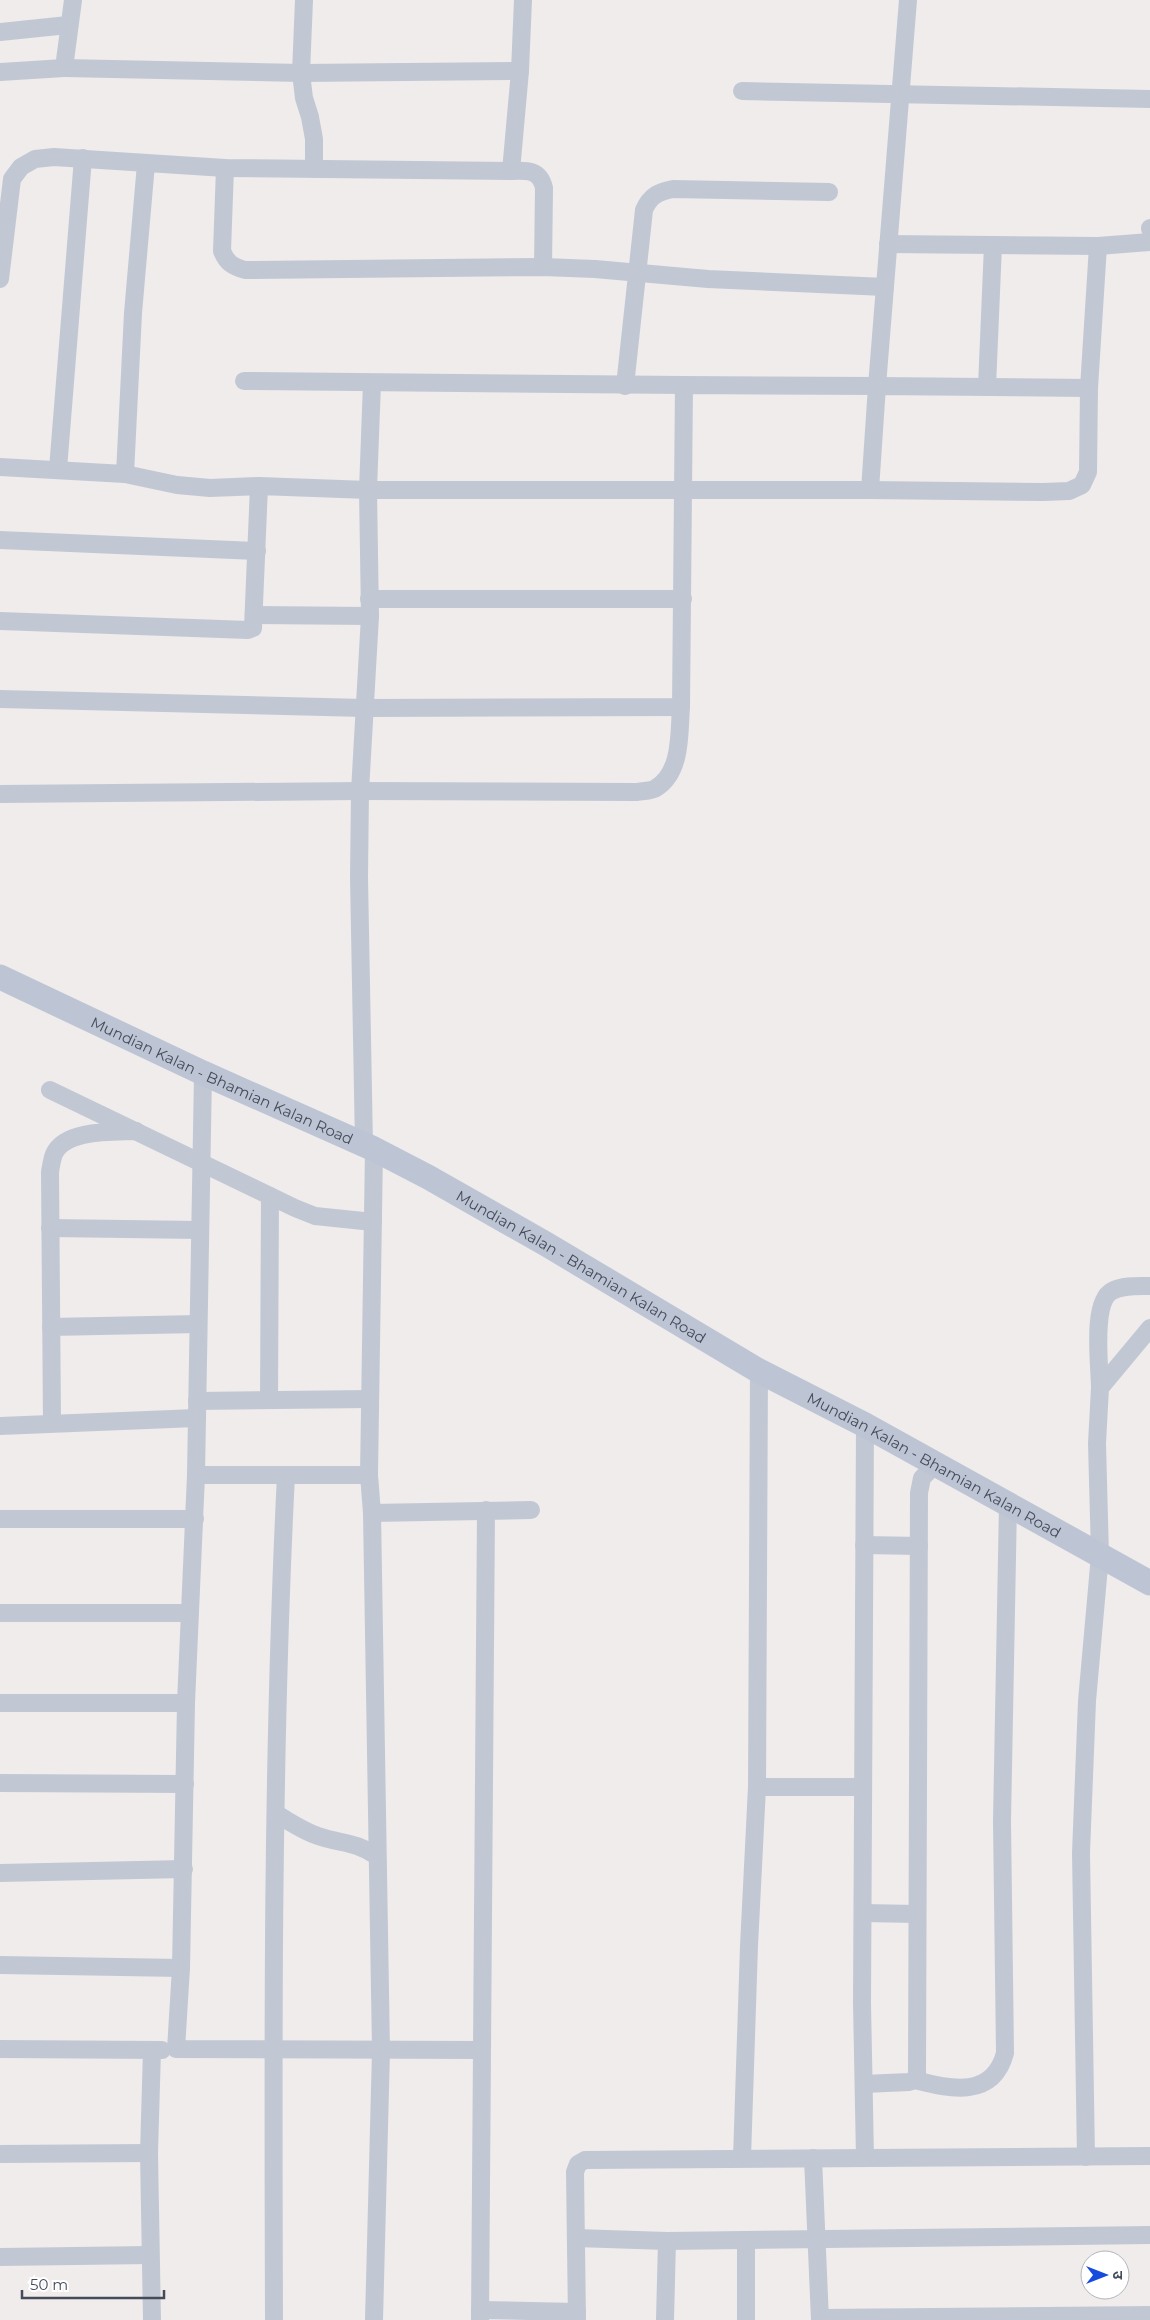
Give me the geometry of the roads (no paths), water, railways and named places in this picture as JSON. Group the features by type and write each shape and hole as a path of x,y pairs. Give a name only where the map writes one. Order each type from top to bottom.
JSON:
{"street":[{"path":"64,68 68,25 73,0"},
{"path":"304,0 301,73 304,98 314,139 314,169"},
{"path":"511,171 520,71 523,0"},
{"path":"870,490 908,0"},
{"path":"0,32 68,25"},
{"path":"0,72 64,68 301,73 520,71"},
{"path":"742,91 1150,99"},
{"path":"0,279 5,192 21,167 35,159 83,158 146,164 225,168 528,170 538,174 544,188 543,267"},
{"path":"58,469 83,158"},
{"path":"125,474 133,312 146,164"},
{"path":"225,168 222,251 226,261 233,267 245,270 543,267 885,287"},
{"path":"626,386 644,210 649,199 660,192 673,189 829,192"},
{"path":"888,244 1098,246 1148,234"},
{"path":"987,387 993,245"},
{"path":"0,467 125,474 177,485 210,488 259,486 368,490 1069,491 1082,485 1088,472 1089,388 1098,246"},
{"path":"244,381 626,386 1089,388"},
{"path":"372,383 368,490 369,607 360,791 359,877 373,1222 369,1475 372,1514 381,2051 374,2320"},
{"path":"0,794 360,791 637,792 656,789 671,772 678,748 681,707 684,385"},
{"path":"0,621 248,630 253,628 259,486"},
{"path":"0,540 257,551"},
{"path":"255,615 369,607 683,599"},
{"path":"0,699 364,708 681,707"},
{"name":"Mundian Kalan - Bhamian Kalan Road","path":"0,976 203,1074 369,1147 428,1177 546,1244 759,1371 865,1425 1150,1583"},
{"path":"176,2049 184,1869 186,1703 195,1520 203,1074"},
{"path":"50,1090 315,1216 373,1222"},
{"path":"52,1423 50,1172 55,1152 65,1140 82,1135 136,1130"},
{"path":"269,1400 270,1196"},
{"path":"50,1228 200,1230"},
{"path":"1086,2157 1081,1853 1087,1701 1100,1554 1097,1442 1100,1388 1098,1317 1102,1301 1111,1291 1126,1287 1150,1286"},
{"path":"51,1327 198,1324"},
{"path":"1100,1388 1150,1328"},
{"path":"742,2158 749,1946 757,1787 759,1371"},
{"path":"0,1426 197,1410 269,1400 370,1398"},
{"path":"865,1425 863,1787 865,2158"},
{"path":"915,2080 917,2073 919,1493 922,1478 936,1464"},
{"path":"196,1475 369,1475"},
{"path":"274,2320 273,2050 276,1814 281,1578 286,1475"},
{"path":"864,2084 909,2082 915,2080 953,2088 971,2087 989,2080 1001,2068 1005,2054 1002,1821 1008,1504"},
{"path":"486,1510 480,2315 577,2316 575,2172 578,2164 585,2160 1150,2156"},
{"path":"372,1514 531,1510"},
{"path":"0,1520 195,1520"},
{"path":"864,1545 919,1546"},
{"path":"0,1613 190,1613"},
{"path":"0,1703 186,1703"},
{"path":"0,1783 184,1784"},
{"path":"757,1787 863,1787"},
{"path":"276,1814 317,1836 352,1843 364,1847 377,1856"},
{"path":"0,1873 184,1869"},
{"path":"863,1913 917,1914"},
{"path":"0,1965 181,1968"},
{"path":"0,2049 481,2050"},
{"path":"149,2317 149,2154 152,2050"},
{"path":"0,2154 149,2154"},
{"path":"813,2158 820,2319 1150,2315"},
{"path":"576,2238 667,2241 1150,2236"},
{"path":"746,2240 746,2320"},
{"path":"665,2320 667,2241"},
{"path":"0,2257 150,2255"}]}
